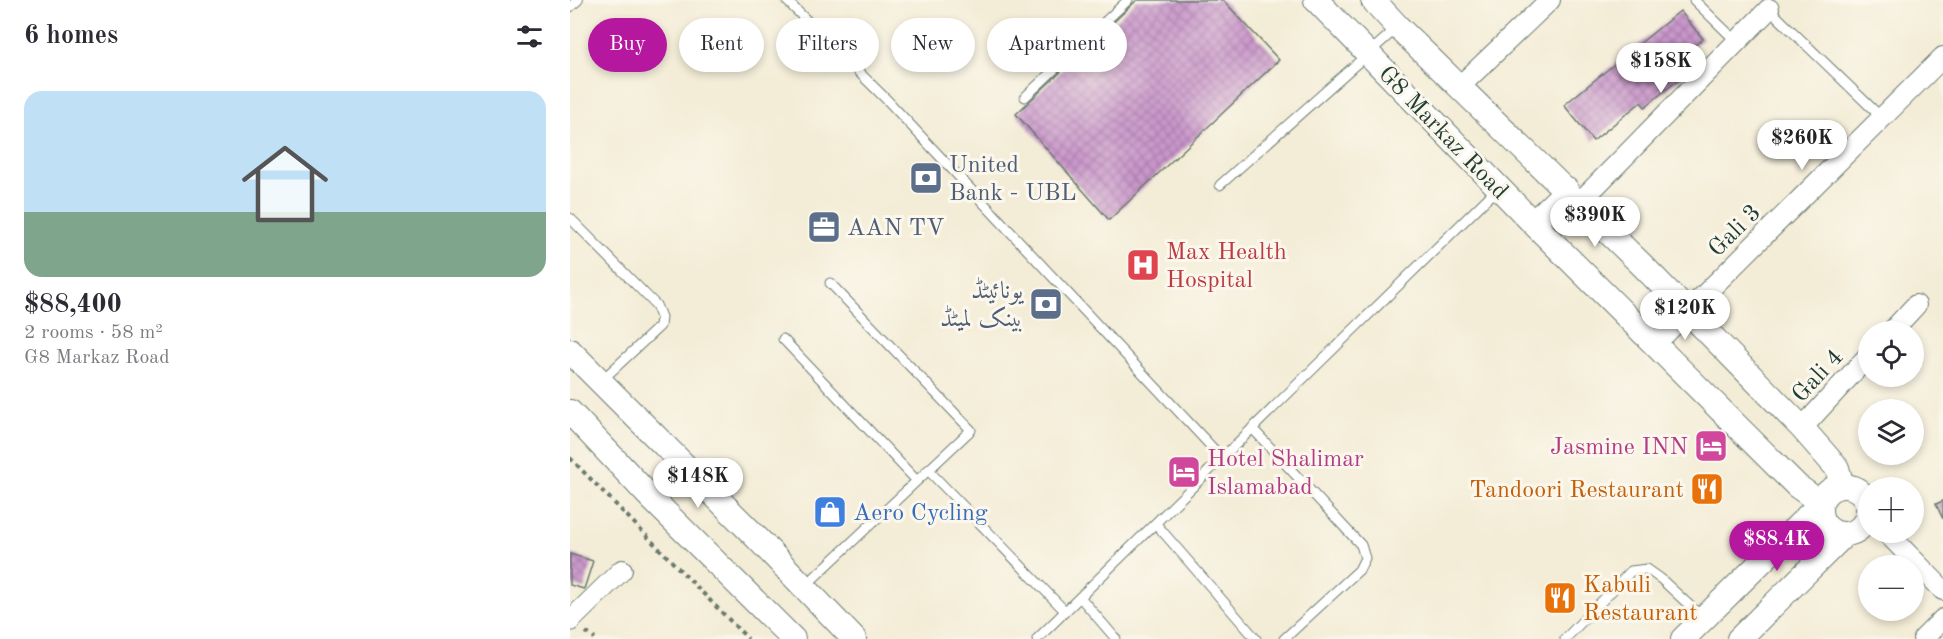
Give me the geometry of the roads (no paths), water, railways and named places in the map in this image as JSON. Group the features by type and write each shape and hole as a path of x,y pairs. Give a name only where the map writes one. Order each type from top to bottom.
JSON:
{"street":[{"name":"G8 Markaz Road","path":"1373,0 1689,312 1802,428 1837,468 1842,486"},
{"path":"1459,87 1550,0"},
{"name":"G8 Markaz Road","path":"1321,1 1368,54 1533,223 1797,486 1821,503"},
{"path":"1533,223 1573,197 1738,43 1769,9"},
{"name":"Gali 3","path":"1655,344 1943,57"},
{"path":"1901,321 1916,305"},
{"path":"570,351 854,639"},
{"name":"Gali 4","path":"1802,428 1858,367"},
{"path":"570,412 652,499 793,639"},
{"path":"1683,639 1821,503 1830,491 1842,486 1858,491"},
{"path":"1821,503 1820,511 1825,525 1837,533 1845,534"},
{"path":"1739,639 1845,534 1858,528"},
{"path":"1897,543 1943,590"},
{"path":"570,621 622,570"},
{"path":"1923,639 1943,619"}],"lane":[{"path":"570,8 578,0"},
{"path":"786,0 890,102 1222,458"},
{"path":"1025,97 1128,0"},
{"path":"1694,0 1738,43"},
{"path":"1769,9 1881,117"},
{"path":"1220,185 1398,27"},
{"path":"1037,639 1498,187"},
{"path":"570,218 656,305 661,317 660,326 601,381"},
{"path":"804,587 971,430 830,283"},
{"path":"783,339 916,480"},
{"path":"1252,428 1361,544 1365,558 1359,570 1284,639"},
{"path":"928,470 1065,611"},
{"path":"1156,524 1256,639"},
{"path":"1565,639 1631,571 1647,569 1704,619"},
{"path":"1080,597 1116,639"}],"place":[{"name":"United Bank - UBL","path":"926,178"},
{"name":"AAN TV","path":"824,227"},
{"name":"Max Health Hospital","path":"1143,265"},
{"name":"یونائیٹڈ بینک لمیٹڈ","path":"1046,304"},
{"name":"Jasmine INN","path":"1711,446"},
{"name":"Hotel Shalimar Islamabad","path":"1184,472"},
{"name":"Tandoori Restaurant","path":"1707,489"},
{"name":"Aero Cycling","path":"830,512"},
{"name":"Kabuli Restaurant","path":"1560,598"}]}
